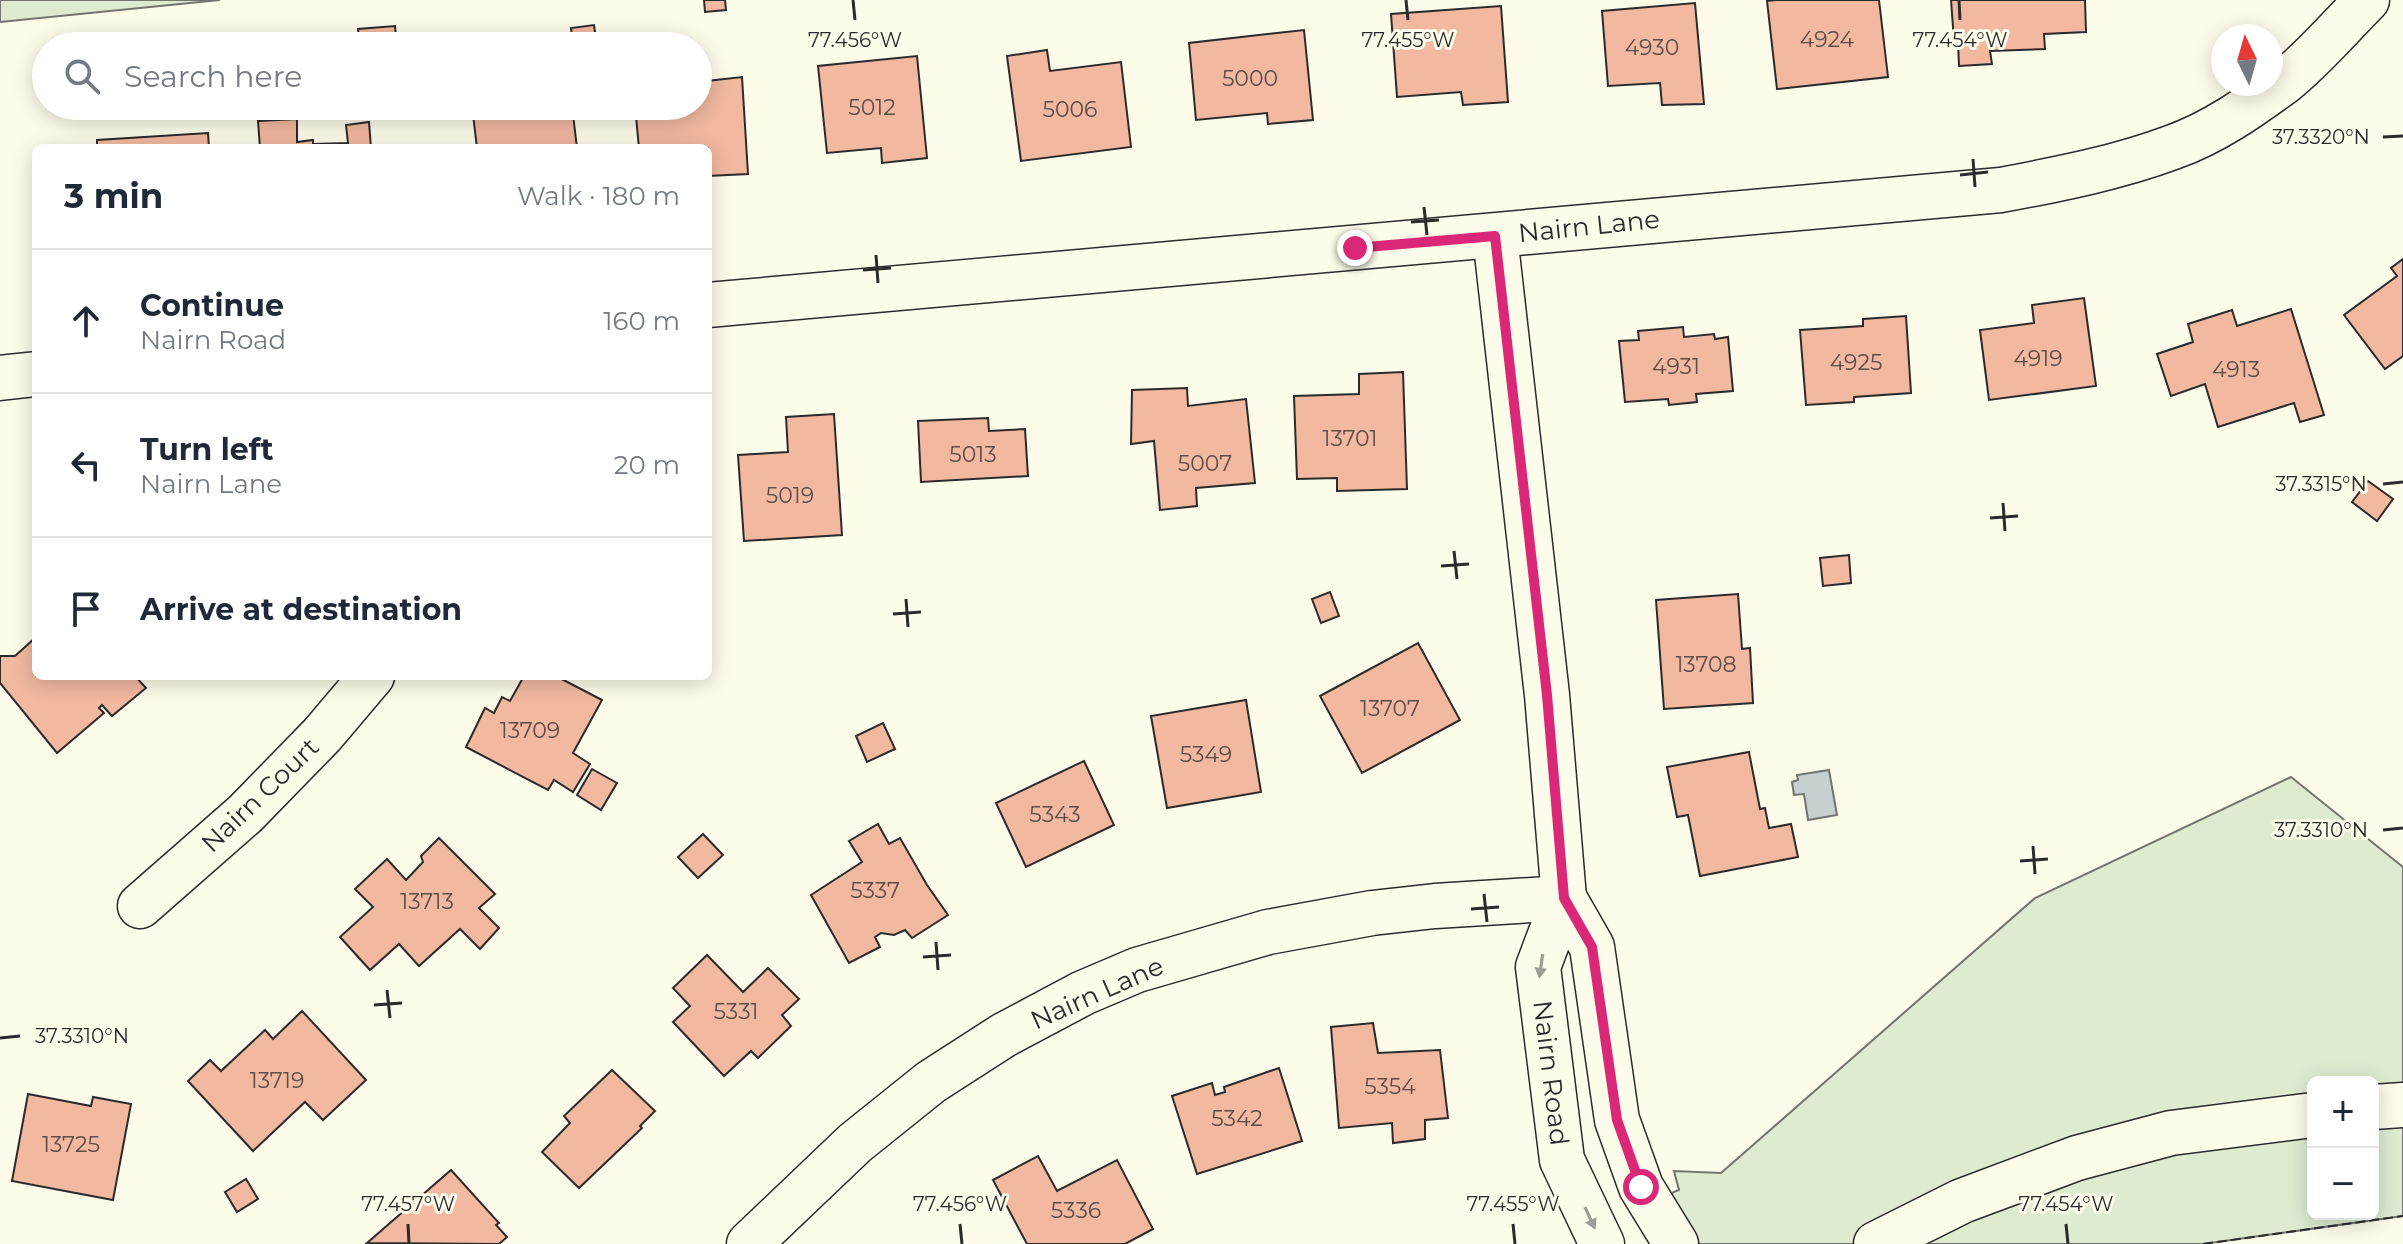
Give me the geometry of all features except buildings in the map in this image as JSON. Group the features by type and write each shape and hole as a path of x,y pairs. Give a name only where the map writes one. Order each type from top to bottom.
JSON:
{"street":[{"name":"Nairn Lane","path":"712,305 2001,190 2092,173 2176,147 2234,117 2287,79 2367,0"},
{"name":"Nairn Road","path":"1495,236 1547,695 1564,898 1592,947 1617,1120 1641,1187 1676,1244"},
{"path":"0,378 32,374"},
{"name":"Nairn Court","path":"140,906 245,814 322,735 369,680"},
{"name":"Nairn Lane","path":"749,1244 855,1143 931,1082 1004,1035 1083,993 1125,975 1268,932 1372,913 1564,898"},
{"name":"Nairn Road","path":"1564,898 1538,967 1562,1160 1602,1244"},
{"path":"2379,1107 2403,1105"},
{"path":"1876,1244 1962,1201 2077,1158 2171,1133 2307,1116"}],"green space":[{"path":"0,0 220,0 0,22"},
{"path":"2291,777 2403,867 2403,1216 2379,1219 2379,1076 2307,1076 2307,1220 2374,1220 2203,1244 1676,1244 1650,1202 1679,1190 1674,1171 1721,1173 2035,898"}],"shaded area":[{"path":"1829,770 1837,815 1808,820 1804,794 1794,795 1792,782 1798,780 1797,775"}],"fence":[{"path":"2203,1244 2403,1216"}],"route":[{"path":"1355,248 1495,236 1547,695 1564,898 1592,947 1617,1120 1641,1187"}]}
